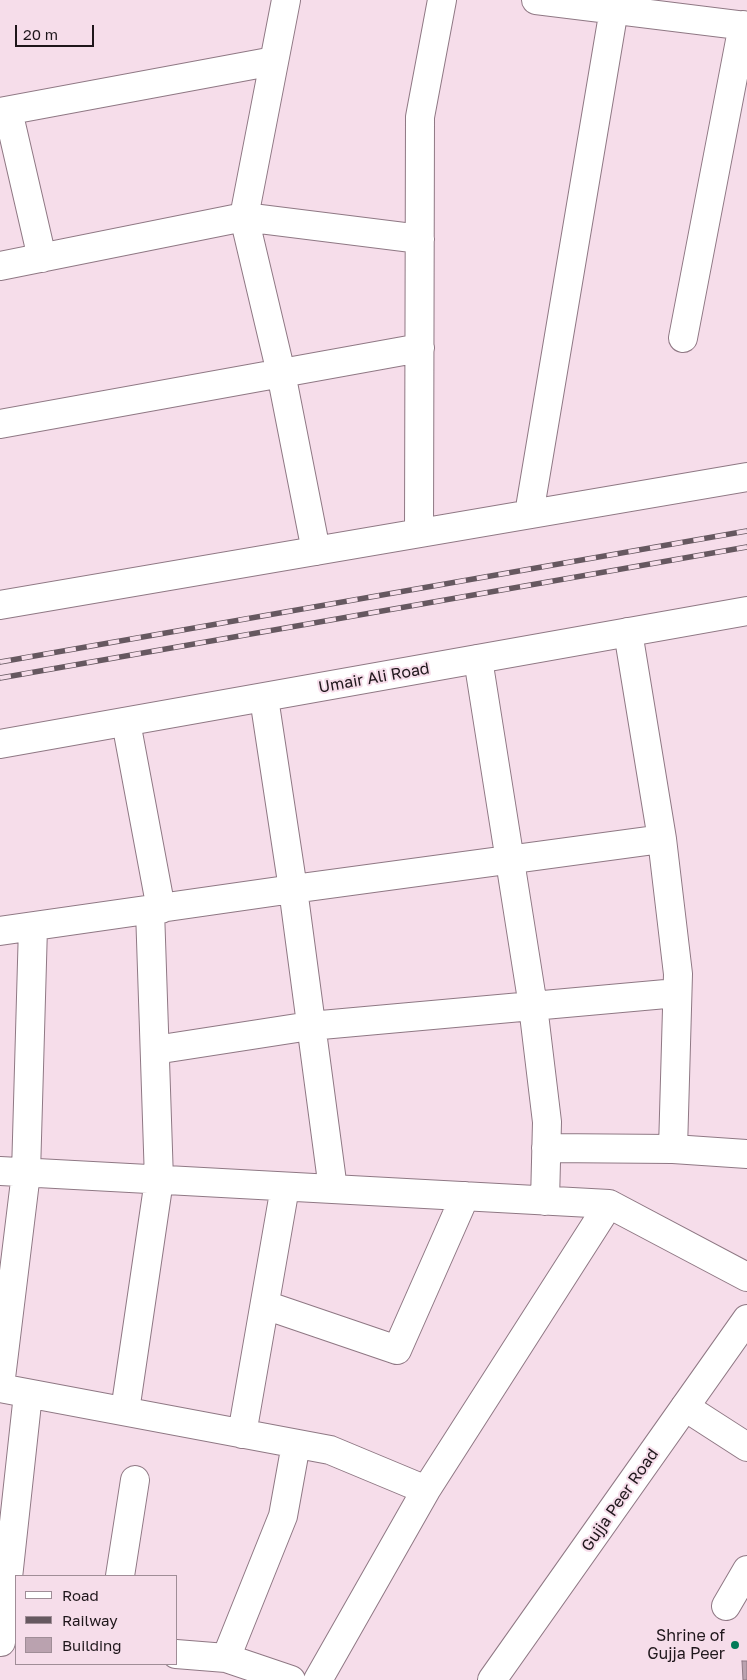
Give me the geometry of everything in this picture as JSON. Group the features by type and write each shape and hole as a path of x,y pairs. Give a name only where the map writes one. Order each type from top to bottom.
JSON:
{"street":[{"path":"286,0 244,217 281,373 316,551"},
{"path":"419,533 420,117 442,0"},
{"path":"536,0 745,25 683,338"},
{"path":"529,514 614,9"},
{"path":"42,258 4,112 274,61"},
{"path":"0,266 244,217 420,239"},
{"path":"0,424 420,348"},
{"path":"0,606 747,476"},
{"name":"Umair Ali Road","path":"0,744 628,632 746,616"},
{"path":"628,632 662,839 678,974 673,1149"},
{"path":"478,660 533,1006 547,1122 545,1200"},
{"path":"264,698 293,889 333,1189"},
{"path":"125,1412 159,1180 155,1050 155,910 126,722"},
{"path":"0,932 293,889 662,839"},
{"path":"33,927 13,1172 0,1388 330,1450 426,1490"},
{"path":"155,1050 310,1026 678,993"},
{"path":"546,1148 673,1149 747,1154"},
{"path":"13,1172 609,1204 747,1277"},
{"path":"242,1434 286,1187"},
{"path":"265,1305 396,1350 464,1196"},
{"path":"318,1680 426,1490 609,1204"},
{"name":"Gujja Peer Road","path":"492,1680 747,1319"},
{"path":"15,1643 0,1642 28,1394"},
{"path":"685,1407 747,1447"},
{"path":"226,1658 283,1516 296,1444"},
{"path":"120,1575 135,1480"},
{"path":"726,1606 747,1570"},
{"path":"178,1654 226,1658 291,1680"}],"building":[{"path":"742,1661 747,1661 747,1680 743,1680"}],"railway":[{"path":"0,662 747,531"},
{"path":"0,678 747,547"}],"place":[{"name":"Shrine of Gujja Peer","path":"735,1645"}]}
